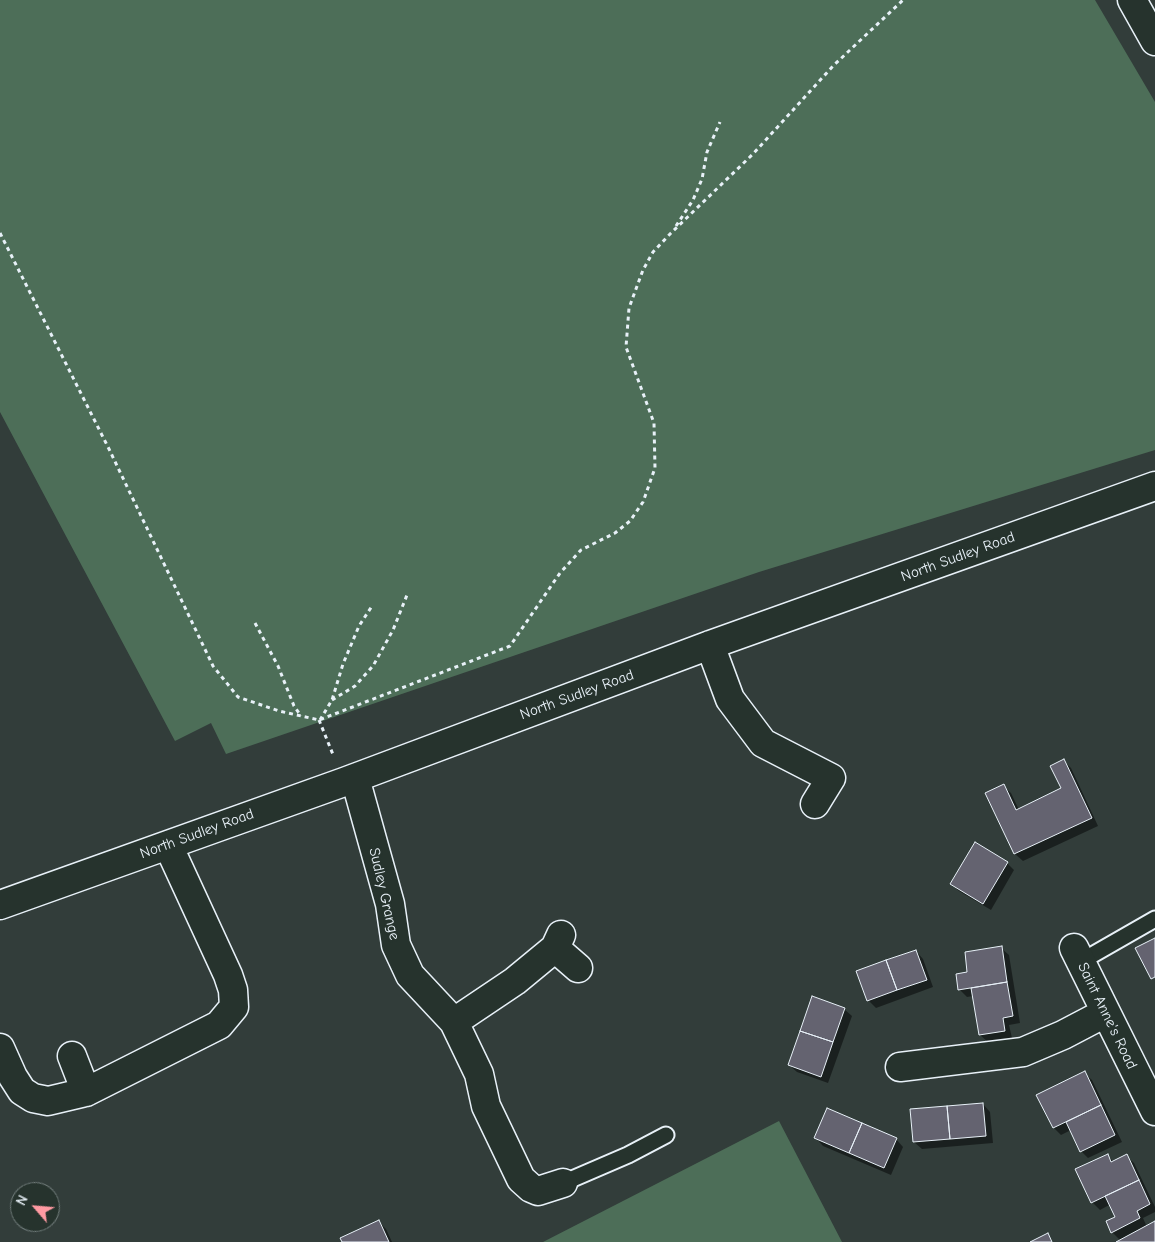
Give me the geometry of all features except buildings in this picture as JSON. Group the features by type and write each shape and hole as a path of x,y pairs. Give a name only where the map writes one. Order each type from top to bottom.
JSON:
{"street":[{"path":"1132,0 1155,41"},
{"name":"North Sudley Road","path":"1,903 349,780 710,645 1155,486"},
{"path":"710,645 730,699 763,743 831,778 815,804"},
{"name":"Sudley Grange","path":"349,780 390,904 396,945 410,975 454,1022 478,1074 486,1106 521,1179 530,1188 538,1191 563,1183"},
{"path":"0,1048 22,1092 33,1098 48,1101 86,1092 218,1025 234,1007 233,990 228,975 168,845"},
{"path":"454,1022 515,981 558,941 578,968"},
{"name":"Saint Anne's Road","path":"1077,955 1155,1111"},
{"path":"900,1067 1023,1052 1063,1035 1105,1013"},
{"path":"72,1056 86,1092"}],"lane":[{"path":"1077,955 1155,919"},
{"path":"563,1183 628,1155 666,1134"}],"path":[{"path":"0,233 109,450 213,666 238,697 320,720 510,646 560,573 581,550 615,533 634,515 643,502 655,468 654,423 626,347 629,308 642,270 653,252 753,154 832,66 903,0"},
{"path":"671,233 693,200 706,168 707,152 720,122"},
{"path":"332,700 355,686 373,666 393,630 407,595"},
{"path":"320,720 332,700 343,664 359,626 372,606"},
{"path":"255,623 278,666 291,700 301,716"},
{"path":"320,720 349,780"}],"green space":[{"path":"0,0 1095,0 1155,102 1155,450 759,572 226,754 211,723 175,741 0,412"},
{"path":"779,1121 842,1242 543,1242"}]}
